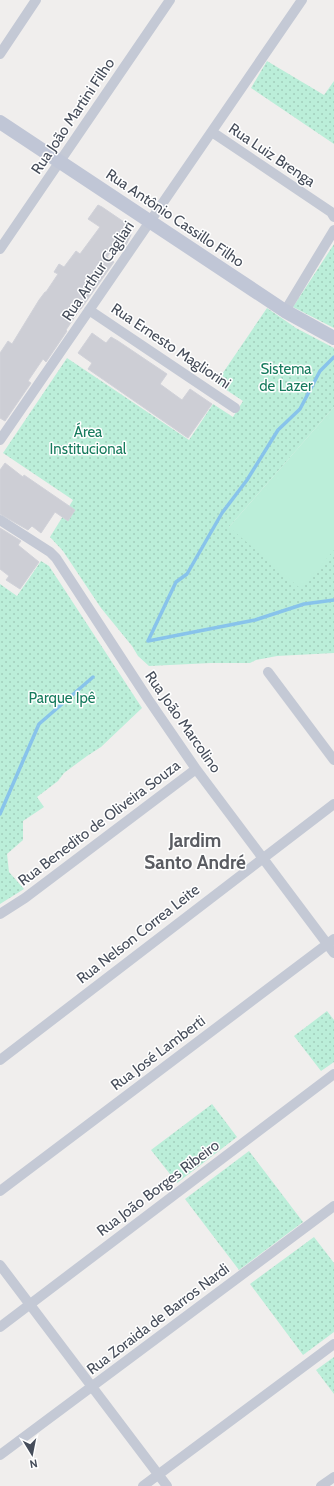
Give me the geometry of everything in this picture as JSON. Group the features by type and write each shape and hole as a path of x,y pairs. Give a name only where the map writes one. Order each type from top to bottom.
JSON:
{"street":[{"path":"0,54 36,0"},
{"name":"Rua João Martini Filho","path":"0,250 170,0"},
{"name":"Rua Arthur Cagliari","path":"0,440 302,0"},
{"name":"Rua Antônio Cassillo Filho","path":"0,122 285,311 334,338"},
{"name":"Rua Luiz Brenga","path":"212,132 331,212 334,217"},
{"path":"285,311 334,230"},
{"name":"Rua Ernesto Magliorini","path":"89,310 235,408"},
{"name":"Rua João Marcolino","path":"0,520 50,552 56,558 148,699 196,769 262,858 331,942 334,953"},
{"path":"268,672 334,760"},
{"name":"Rua Benedito de Oliveira Souza","path":"0,914 25,898 196,769"},
{"name":"Rua Nelson Correa Leite","path":"0,1060 334,804"},
{"name":"Rua José Lamberti","path":"0,1191 331,942"},
{"name":"Rua João Borges Ribeiro","path":"0,1327 334,1074"},
{"name":"Rua Zoraida de Barros Nardi","path":"0,1455 334,1206"},
{"path":"0,1264 167,1486"},
{"path":"143,1486 334,1344"},
{"path":"321,1486 334,1477"}],"green space":[{"path":"267,61 324,95 334,81 334,144 251,88"},
{"path":"334,244 334,328 293,307"},
{"path":"267,308 296,328 334,348 334,407 229,527 334,550 334,653 277,656 256,660 250,663 149,666 138,656 132,646 101,608 63,551 50,537 73,500 3,453 67,358 189,440 213,404 233,417 243,401 216,383"},
{"path":"334,407 334,550 301,589 229,527"},
{"name":"Parque Ipê","path":"41,561 49,566 142,708 101,747 64,773 58,781 37,797 44,807 23,821 23,840 7,854 9,872 24,889 0,904 0,584 17,596"},
{"path":"327,1011 334,1020 334,1062 321,1071 294,1036"},
{"path":"212,1104 237,1137 177,1183 151,1150"},
{"path":"249,1151 303,1222 239,1270 185,1199"},
{"path":"314,1237 334,1263 334,1332 303,1355 250,1284"},
{"path":"334,1357 334,1394 316,1370"}],"building":[{"path":"98,205 127,224 131,235 126,245 119,240 107,257 114,262 80,309 46,362 43,359 28,381 31,383 5,421 0,418 0,353 8,341 12,344 39,300 58,274 54,272 59,264 64,267 76,251 80,254 100,227 88,219"},
{"path":"92,333 106,343 111,337 167,374 160,384 182,400 190,389 212,404 188,438 88,369 92,363 78,353"},
{"path":"5,463 23,477 24,475 75,510 68,521 55,512 41,533 32,526 28,530 0,514 0,470"},
{"path":"0,528 21,541 18,545 39,562 20,589 6,580 9,576 0,569"}],"waterway":[{"path":"148,641 176,582 187,574 222,513 247,480 278,430 300,409 320,371 334,357"},
{"path":"148,641 255,620 304,604 334,600"},
{"path":"0,814 39,724 93,677"}],"district":[{"name":"Jardim Santo André","path":"195,851"}],"park label":[{"name":"Sistema de Lazer","path":"286,378"},
{"name":"Área Institucional","path":"88,440"}]}
